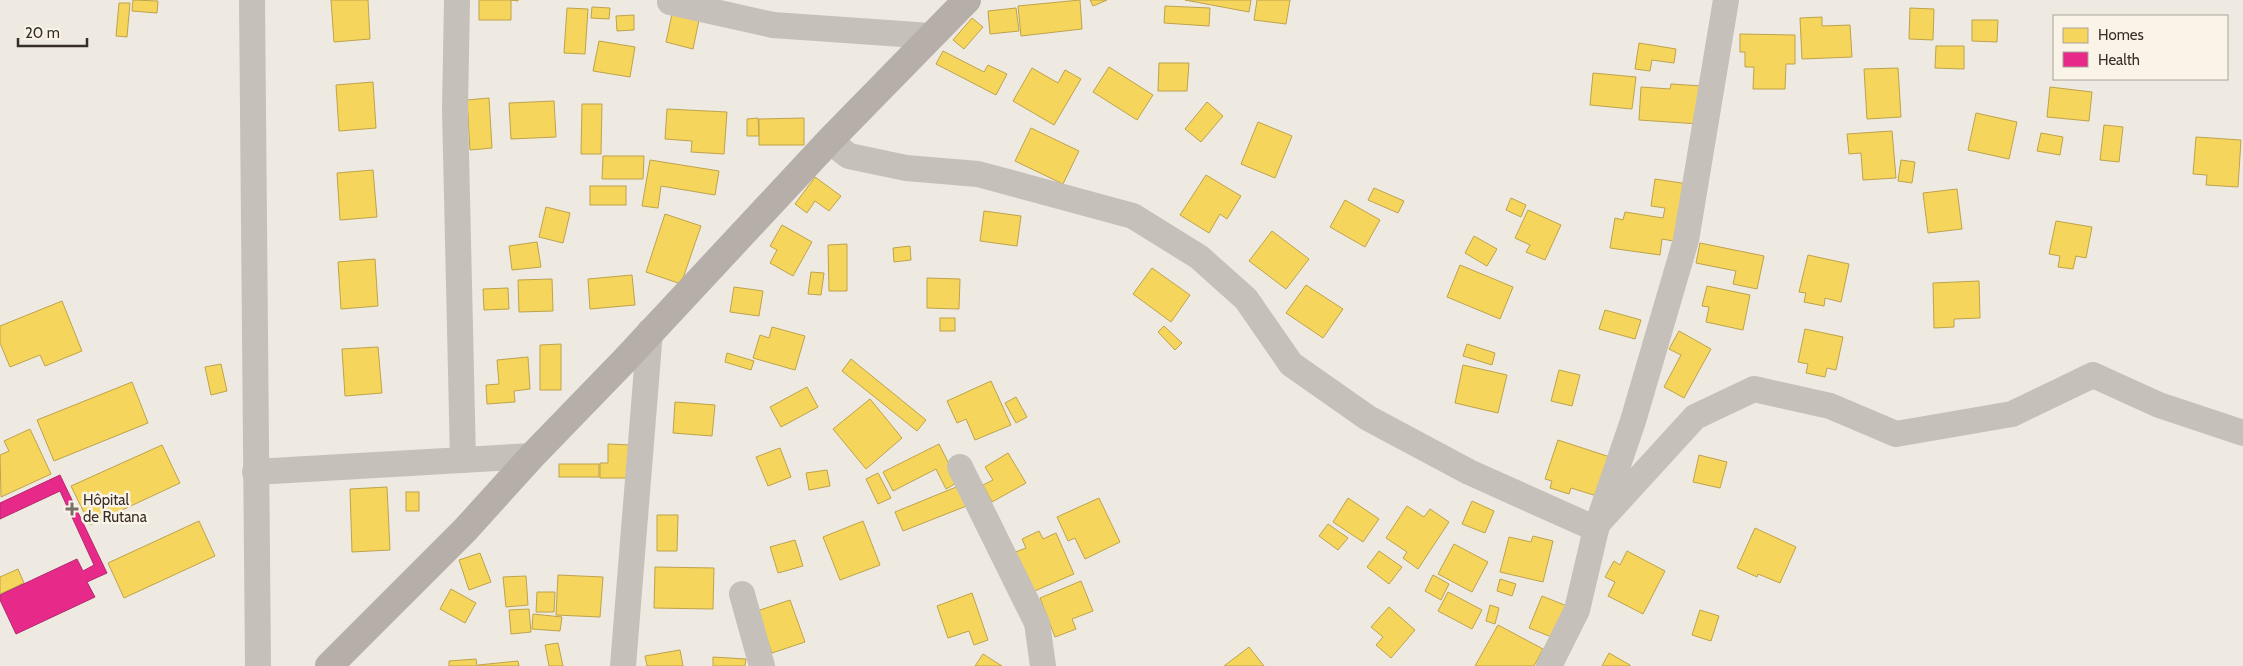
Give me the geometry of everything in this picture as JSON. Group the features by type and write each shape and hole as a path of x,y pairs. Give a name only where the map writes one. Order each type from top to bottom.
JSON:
{"main road":[{"path":"328,666 465,530 532,456 829,141 967,0"}],"street":[{"path":"252,0 258,666"},
{"path":"457,0 455,109 463,460"},
{"path":"1549,666 1577,610 1598,525 1633,421 1686,240 1726,0"},
{"path":"670,2 773,25 931,36"},
{"path":"829,141 849,156 906,168 978,174 1133,216 1199,257 1246,299 1291,364 1368,418 1469,472 1598,525"},
{"path":"623,666 650,331"},
{"path":"1598,525 1694,417 1754,389 1830,406 1896,434 2012,414 2093,375 2160,405 2243,433"},
{"path":"255,472 532,456"},
{"path":"960,467 1037,623 1043,666"},
{"path":"742,594 762,666"}],"building: Homes":[{"path":"133,0 158,1 157,13 132,11"},
{"path":"331,0 368,0 370,39 334,42"},
{"path":"479,0 511,0 511,20 479,20"},
{"path":"1080,0 1082,29 1021,36 1018,6"},
{"path":"1090,0 1107,0 1093,6"},
{"path":"1185,0 1251,0 1249,12"},
{"path":"1257,0 1290,0 1286,24 1254,20"},
{"path":"119,3 130,3 127,37 116,36"},
{"path":"1165,6 1210,8 1209,26 1164,23"},
{"path":"592,7 610,8 609,19 591,18"},
{"path":"567,8 588,9 585,54 564,53"},
{"path":"1016,8 1019,31 990,34 988,11"},
{"path":"1910,8 1934,9 1933,40 1909,39"},
{"path":"672,14 699,20 693,49 666,42"},
{"path":"634,15 634,30 617,31 616,16"},
{"path":"1822,17 1822,26 1850,25 1852,57 1802,59 1800,18"},
{"path":"972,18 983,27 964,49 953,40"},
{"path":"1972,20 1998,20 1997,42 1972,41"},
{"path":"1740,34 1795,35 1795,64 1786,64 1785,89 1753,89 1754,67 1745,67 1745,52 1740,52"},
{"path":"599,41 635,47 630,77 593,71"},
{"path":"1639,43 1676,49 1674,63 1652,60 1650,71 1635,69"},
{"path":"1936,46 1964,46 1964,69 1935,68"},
{"path":"943,51 984,72 988,65 1007,74 996,95 936,64"},
{"path":"1159,63 1189,63 1187,91 1158,91"},
{"path":"1109,67 1153,95 1137,120 1093,92"},
{"path":"1032,68 1058,83 1065,70 1081,79 1054,125 1013,101"},
{"path":"1898,68 1901,117 1867,119 1864,69"},
{"path":"1593,73 1636,77 1632,109 1590,105"},
{"path":"373,82 376,128 339,131 336,85"},
{"path":"1671,84 1702,86 1699,124 1639,120 1641,87 1670,89"},
{"path":"2050,87 2092,92 2089,121 2047,117"},
{"path":"489,98 492,148 470,150 467,100"},
{"path":"554,101 556,137 511,139 509,103"},
{"path":"1207,102 1223,116 1201,142 1185,129"},
{"path":"582,104 602,104 601,154 581,154"},
{"path":"667,109 727,112 724,154 691,152 692,141 665,139"},
{"path":"1976,113 2017,122 2009,159 1968,150"},
{"path":"758,118 759,136 747,136 747,119"},
{"path":"804,118 804,145 759,145 759,119"},
{"path":"1258,122 1292,136 1275,178 1241,164"},
{"path":"2104,125 2123,127 2119,162 2100,160"},
{"path":"1031,128 1079,151 1063,184 1015,161"},
{"path":"1892,131 1896,178 1863,180 1861,153 1849,154 1847,134"},
{"path":"2041,133 2063,137 2060,155 2037,151"},
{"path":"2196,137 2241,140 2238,187 2206,185 2207,175 2193,174"},
{"path":"603,156 644,156 643,179 602,179"},
{"path":"650,160 719,171 715,195 661,186 658,208 642,206"},
{"path":"1901,160 1915,162 1912,183 1898,181"},
{"path":"373,170 377,217 340,220 337,173"},
{"path":"1206,175 1241,196 1227,219 1220,214 1209,233 1180,215"},
{"path":"815,177 841,196 829,211 815,201 807,213 795,204"},
{"path":"1655,179 1688,184 1679,242 1662,239 1660,255 1610,248 1615,218 1623,220 1625,212 1663,218 1665,208 1651,206"},
{"path":"590,186 626,186 626,205 590,205"},
{"path":"1374,188 1404,201 1398,213 1368,200"},
{"path":"1957,189 1962,229 1928,233 1923,193"},
{"path":"1511,198 1526,205 1521,217 1506,210"},
{"path":"1345,200 1380,220 1365,247 1330,227"},
{"path":"546,207 570,213 563,243 539,237"},
{"path":"1528,210 1561,225 1545,260 1526,252 1530,245 1515,238"},
{"path":"984,211 1021,216 1017,246 980,241"},
{"path":"665,214 701,226 681,284 646,272"},
{"path":"2056,221 2092,227 2086,258 2076,256 2073,269 2058,267 2060,256 2049,254"},
{"path":"782,225 812,242 793,276 770,263 777,250 770,246"},
{"path":"1272,231 1309,259 1286,289 1249,261"},
{"path":"1474,236 1497,249 1487,266 1465,253"},
{"path":"537,242 541,267 512,270 509,246"},
{"path":"1700,243 1764,256 1757,289 1733,284 1736,271 1696,263"},
{"path":"847,244 847,291 829,291 828,245"},
{"path":"910,246 911,260 894,262 893,248"},
{"path":"1808,255 1849,264 1841,302 1825,298 1824,306 1804,302 1806,293 1799,292"},
{"path":"375,259 378,306 341,309 338,262"},
{"path":"1460,265 1513,287 1500,319 1447,297"},
{"path":"1152,268 1190,295 1171,322 1133,294"},
{"path":"811,272 824,273 821,295 808,294"},
{"path":"632,275 635,305 590,309 588,279"},
{"path":"927,278 960,279 959,309 927,308"},
{"path":"552,279 553,311 519,312 518,280"},
{"path":"1979,281 1980,318 1954,319 1954,327 1934,328 1933,283"},
{"path":"1306,285 1343,309 1323,338 1286,313"},
{"path":"1707,286 1750,295 1743,330 1706,322 1709,307 1702,306"},
{"path":"734,287 763,291 759,316 730,312"},
{"path":"508,288 509,309 484,310 483,289"},
{"path":"62,301 82,351 45,366 40,355 10,367 0,343 0,326"},
{"path":"1605,310 1641,320 1635,339 1599,329"},
{"path":"940,318 955,318 955,331 940,331"},
{"path":"1164,326 1182,343 1175,350 1158,332"},
{"path":"772,327 805,336 795,370 753,358 760,335 769,338"},
{"path":"1805,329 1843,337 1836,370 1827,368 1825,377 1806,373 1808,364 1798,362"},
{"path":"1679,331 1711,349 1684,398 1664,387 1681,355 1669,349"},
{"path":"561,344 561,390 540,390 540,345"},
{"path":"1467,344 1495,353 1492,365 1463,356"},
{"path":"378,347 382,393 345,396 342,349"},
{"path":"727,353 754,361 751,370 725,362"},
{"path":"528,357 530,389 514,391 515,402 487,404 486,385 499,384 497,360"},
{"path":"851,359 926,420 917,431 842,371"},
{"path":"221,364 227,391 211,395 205,367"},
{"path":"1463,365 1507,375 1498,413 1455,403"},
{"path":"1559,370 1580,375 1572,406 1551,401"},
{"path":"991,381 1011,425 975,440 966,419 957,423 947,401"},
{"path":"132,382 148,423 54,461 37,420"},
{"path":"807,387 818,407 781,427 770,407"},
{"path":"1016,397 1027,417 1016,423 1005,403"},
{"path":"870,399 902,438 866,469 833,429"},
{"path":"675,402 715,405 712,436 673,433"},
{"path":"30,429 51,474 1,497 0,455 9,451 4,441"},
{"path":"1558,440 1610,457 1597,496 1571,488 1569,494 1550,488 1552,481 1545,479"},
{"path":"608,444 630,445 629,478 600,478 600,463 608,463"},
{"path":"939,444 958,482 946,489 936,469 893,491 883,472"},
{"path":"162,445 180,483 90,525 71,486"},
{"path":"780,448 791,477 768,486 756,457"},
{"path":"1008,453 1026,483 992,502 983,485 993,480 985,467"},
{"path":"1699,455 1727,462 1720,488 1693,482"},
{"path":"559,464 599,464 599,477 559,477"},
{"path":"827,470 830,486 809,490 806,473"},
{"path":"878,473 891,498 878,504 866,479"},
{"path":"961,485 969,505 903,531 895,512"},
{"path":"387,487 390,550 352,552 350,489"},
{"path":"406,492 419,492 419,511 406,511"},
{"path":"1099,498 1120,542 1085,559 1075,538 1068,541 1057,517"},
{"path":"1348,498 1379,519 1363,542 1333,522"},
{"path":"1472,501 1494,511 1485,533 1462,524"},
{"path":"1407,506 1424,517 1430,509 1449,522 1418,569 1403,558 1407,552 1386,538"},
{"path":"657,515 678,515 677,551 657,551"},
{"path":"199,521 215,556 124,598 108,563"},
{"path":"863,521 880,565 840,580 823,537"},
{"path":"1328,524 1348,538 1338,550 1319,536"},
{"path":"1755,528 1796,547 1780,583 1758,574 1757,577 1737,568"},
{"path":"1039,531 1043,539 1056,533 1074,574 1030,593 1013,553 1026,548 1022,539"},
{"path":"1533,536 1553,541 1543,582 1500,572 1509,537 1531,542"},
{"path":"795,540 803,566 778,573 770,547"},
{"path":"1454,544 1488,562 1472,592 1438,574"},
{"path":"1379,551 1402,567 1389,584 1367,567"},
{"path":"1627,551 1665,571 1643,614 1608,596 1615,582 1605,577 1614,561 1620,565"},
{"path":"480,553 491,582 469,590 459,560"},
{"path":"655,567 714,568 713,609 654,608"},
{"path":"18,569 24,583 0,594 0,577"},
{"path":"558,575 603,577 600,617 556,615"},
{"path":"1433,575 1449,584 1441,600 1425,591"},
{"path":"526,576 528,605 506,607 503,577"},
{"path":"1500,579 1516,584 1512,596 1497,591"},
{"path":"1081,581 1093,611 1072,619 1076,629 1055,637 1040,598"},
{"path":"451,589 476,603 465,623 440,609"},
{"path":"537,592 555,592 554,612 536,612"},
{"path":"1448,592 1482,610 1472,629 1438,611"},
{"path":"972,593 988,640 974,645 969,631 948,638 937,606"},
{"path":"1542,596 1567,606 1554,638 1529,628"},
{"path":"790,600 805,642 772,653 757,611"},
{"path":"1490,605 1499,608 1495,624 1486,621"},
{"path":"1389,607 1415,630 1391,658 1376,645 1383,637 1371,627"},
{"path":"529,609 531,632 511,634 509,610"},
{"path":"1700,610 1719,616 1711,641 1692,635"},
{"path":"533,614 562,617 560,631 532,629"},
{"path":"1498,625 1543,649 1534,666 1475,666"},
{"path":"558,643 563,666 549,666 545,645"},
{"path":"1249,647 1264,666 1224,666"},
{"path":"680,650 683,666 647,666 645,656"},
{"path":"1609,653 1630,665 1630,666 1602,666"},
{"path":"983,654 1002,666 975,666"},
{"path":"713,657 746,659 745,666 713,666"},
{"path":"476,659 477,666 449,666 449,661"},
{"path":"518,661 519,666 478,666 478,665"}],"building: Health":[{"path":"60,475 107,573 87,582 95,597 16,634 0,600 0,595 77,559 83,571 94,565 60,491 0,519 0,503"}],"place":[{"name":"Hôpital de Rutana","path":"72,509"}]}
